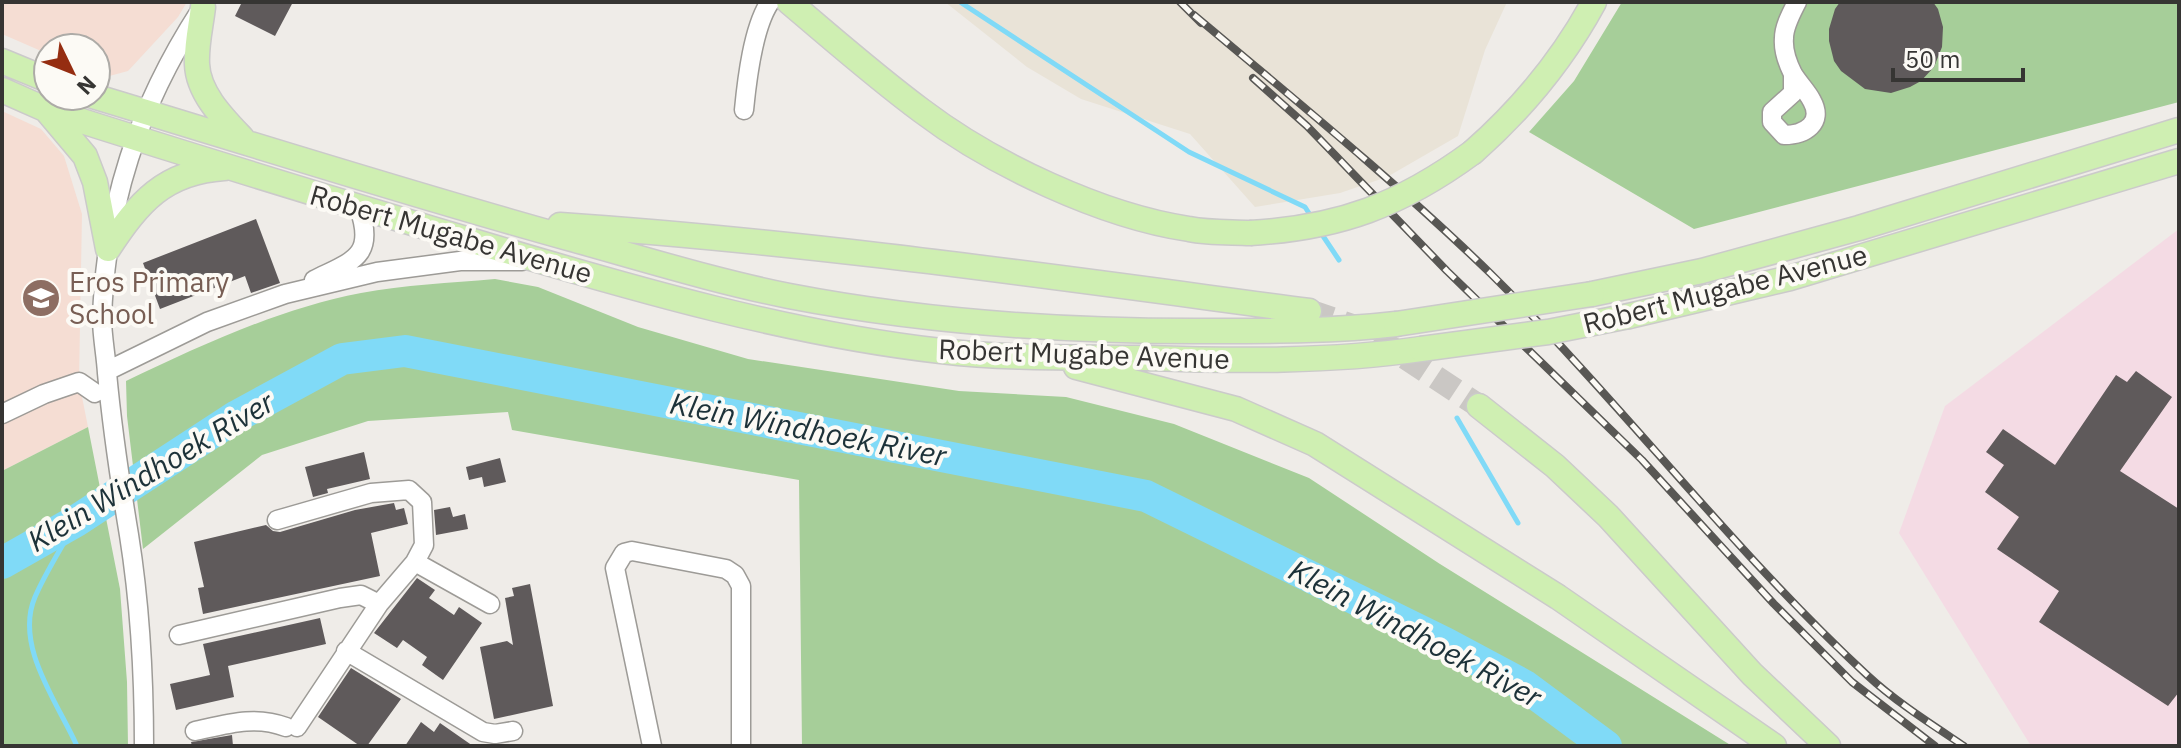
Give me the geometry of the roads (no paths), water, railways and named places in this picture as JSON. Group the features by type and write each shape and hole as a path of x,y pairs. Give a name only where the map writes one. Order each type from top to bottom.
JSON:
{"main road":[{"path":"789,2 923,112 983,151 1042,181 1091,203 1138,218 1187,229 1250,233 1319,225 1399,199 1446,171 1473,152 1538,88 1579,30 1594,2"},
{"path":"204,4 197,65 200,77 222,117 244,140"},
{"path":"2,61 32,73"},
{"name":"Robert Mugabe Avenue","path":"2,90 32,103"},
{"name":"Robert Mugabe Avenue","path":"112,101 510,222 790,296 992,325 1062,329 1355,329 1592,294 1702,271 1845,232 2179,130"},
{"path":"49,112 85,156 95,182 108,249"},
{"name":"Robert Mugabe Avenue","path":"53,112 359,208 676,299 823,331 942,351 1037,357 1282,360 1388,354 1548,332 1803,274 2179,161"},
{"path":"108,249 131,214 163,186 201,170 238,170"},
{"path":"510,222 663,232 932,261 1309,311"},
{"path":"1037,357 1236,409 1315,444 1558,597 1774,746"},
{"path":"1479,406 1555,466 1608,516 1752,674 1828,746"}],"street":[{"path":"744,110 747,78 760,16 770,2"},
{"path":"1793,74 1783,35 1797,2"},
{"path":"144,746 141,654 102,321 108,249 121,178 145,111 176,49 204,4"},
{"path":"285,294 352,261 363,249 366,227 359,208"},
{"path":"107,371 207,322 285,294 377,272 460,261 541,261"},
{"path":"2,414 79,382 95,393"},
{"path":"195,731 252,719 292,727 379,604 415,562 424,545 422,502 409,490 371,493 277,520"},
{"path":"652,746 615,568 624,553 632,551 726,569 735,575 741,586 741,746"},
{"path":"415,562 490,604"},
{"path":"179,635 340,598 361,595 379,604"},
{"path":"346,651 483,732 513,731"}],"waterway":[{"path":"960,2 1189,152 1305,207 1312,218"},
{"path":"1319,230 1339,260"},
{"name":"Klein Windhoek River","path":"2,563 76,521 237,416 342,359 405,351 1146,496 1445,643 1525,686 1606,746"},
{"path":"1457,418 1518,523"},
{"path":"76,521 35,597 30,616 30,635 41,674 77,746"}],"tunnel":[{"path":"1309,311 1364,330 1479,406"}],"railway":[{"path":"1180,2 1201,23"},
{"path":"1194,15 1381,174 1490,273 1817,627 1890,694 1964,746"},
{"path":"1253,78 1307,126 1447,271 1642,460 1774,604 1852,682 1935,746"}],"place":[{"name":"Eros Primary School","path":"41,298"}]}
